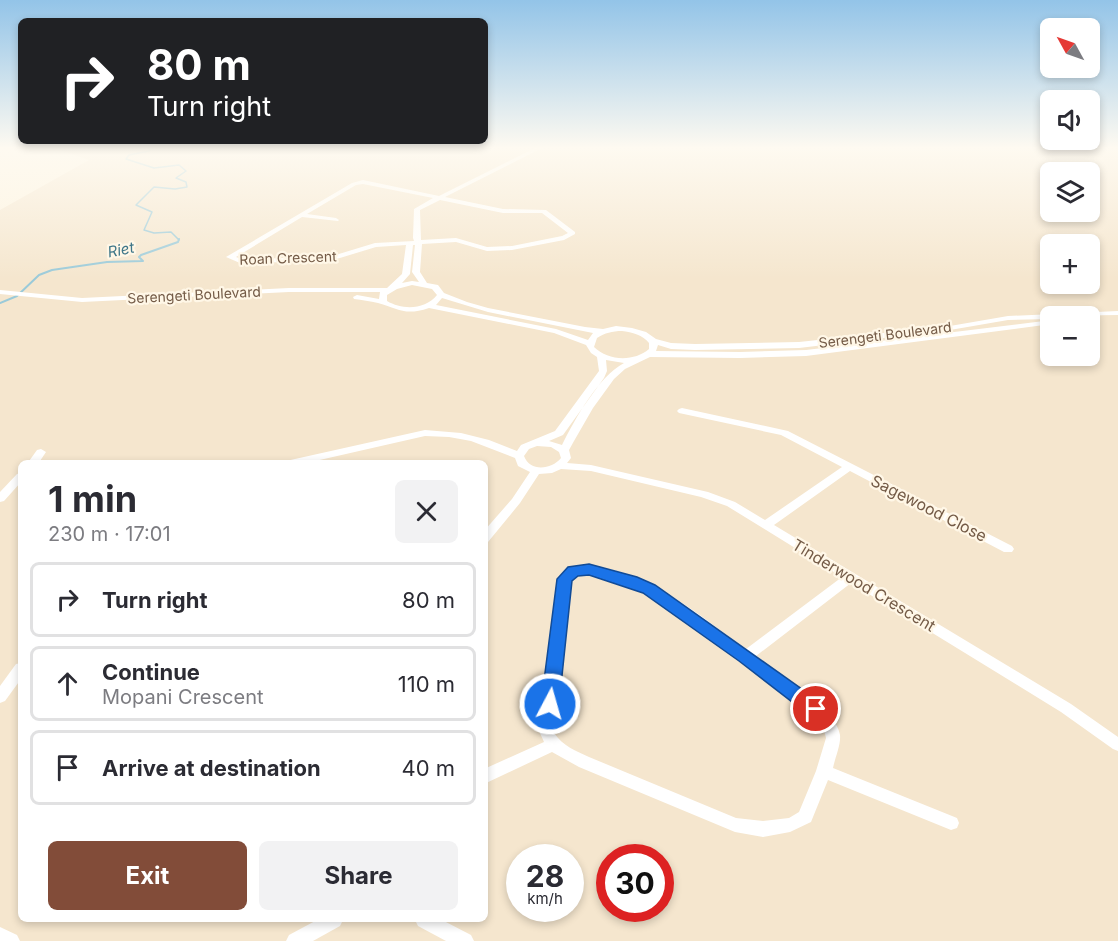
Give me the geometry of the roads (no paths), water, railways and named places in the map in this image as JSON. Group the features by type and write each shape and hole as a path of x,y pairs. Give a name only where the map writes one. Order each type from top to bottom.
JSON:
{"street":[{"name":"Roan Crescent","path":"343,191 234,254 231,258 240,261 330,259 375,245 415,241 456,240 487,249 512,248 564,238 573,233 544,211 502,212 407,191"},
{"path":"452,191 420,207 415,212 415,241 418,257 416,272 424,284 435,287 441,295 459,302 586,330 606,330"},
{"path":"300,215 336,220"},
{"path":"383,302 383,294 404,278 408,258 415,241"},
{"path":"408,258 418,257"},
{"name":"Serengeti Boulevard","path":"39,299 82,300 289,290 391,288 424,284"},
{"name":"Serengeti Boulevard","path":"0,294 39,299 110,303 301,296 362,297 383,302 395,308 428,306"},
{"path":"428,306 439,300 441,295"},
{"path":"428,306 555,332 590,344"},
{"name":"Serengeti Boulevard","path":"606,330 635,331 652,340 675,346 799,345 950,328 1008,318 1118,313"},
{"path":"1100,321 1118,320"},
{"name":"Serengeti Boulevard","path":"631,360 649,354 806,353 1040,323"},
{"path":"606,330 592,337 590,344 593,351 601,356 631,360"},
{"path":"649,354 653,349 652,340"},
{"path":"519,456 525,447 559,433 601,376 603,371 601,356"},
{"path":"304,460 425,433 450,434 499,446 519,456 522,464 536,470 548,470 560,466 590,408 615,372 631,360"},
{"path":"578,405 590,408"},
{"name":"Sagewood Close","path":"682,411 784,433 1008,549"},
{"path":"499,446 554,444 565,453"},
{"path":"35,460 41,452"},
{"name":"Tinderwood Crescent","path":"565,453 591,468"},
{"name":"Tinderwood Crescent","path":"560,466 591,468 715,497 766,525 1066,708 1118,745"},
{"path":"766,525 849,467"},
{"path":"488,533 516,501 536,470"},
{"path":"4,495 18,479"},
{"path":"574,571 598,571 640,584 746,656 816,709 828,721 833,738 824,771 805,817 790,825 763,829 735,825 584,762 552,745 547,733 562,589 565,579 574,571"},
{"path":"746,656 850,578"},
{"path":"0,697 18,672"},
{"path":"488,775 552,745"},
{"path":"824,771 951,823"},
{"path":"295,941 330,922"},
{"path":"428,922 465,941"},
{"path":"0,936 12,941"}],"waterway":[{"name":"Riet","path":"150,191 136,205 152,212 144,230 154,233 171,232 179,240"},
{"name":"Riet","path":"0,303 17,296 39,275 52,270 107,262 143,261 139,257 141,255 178,242 179,240"}]}
